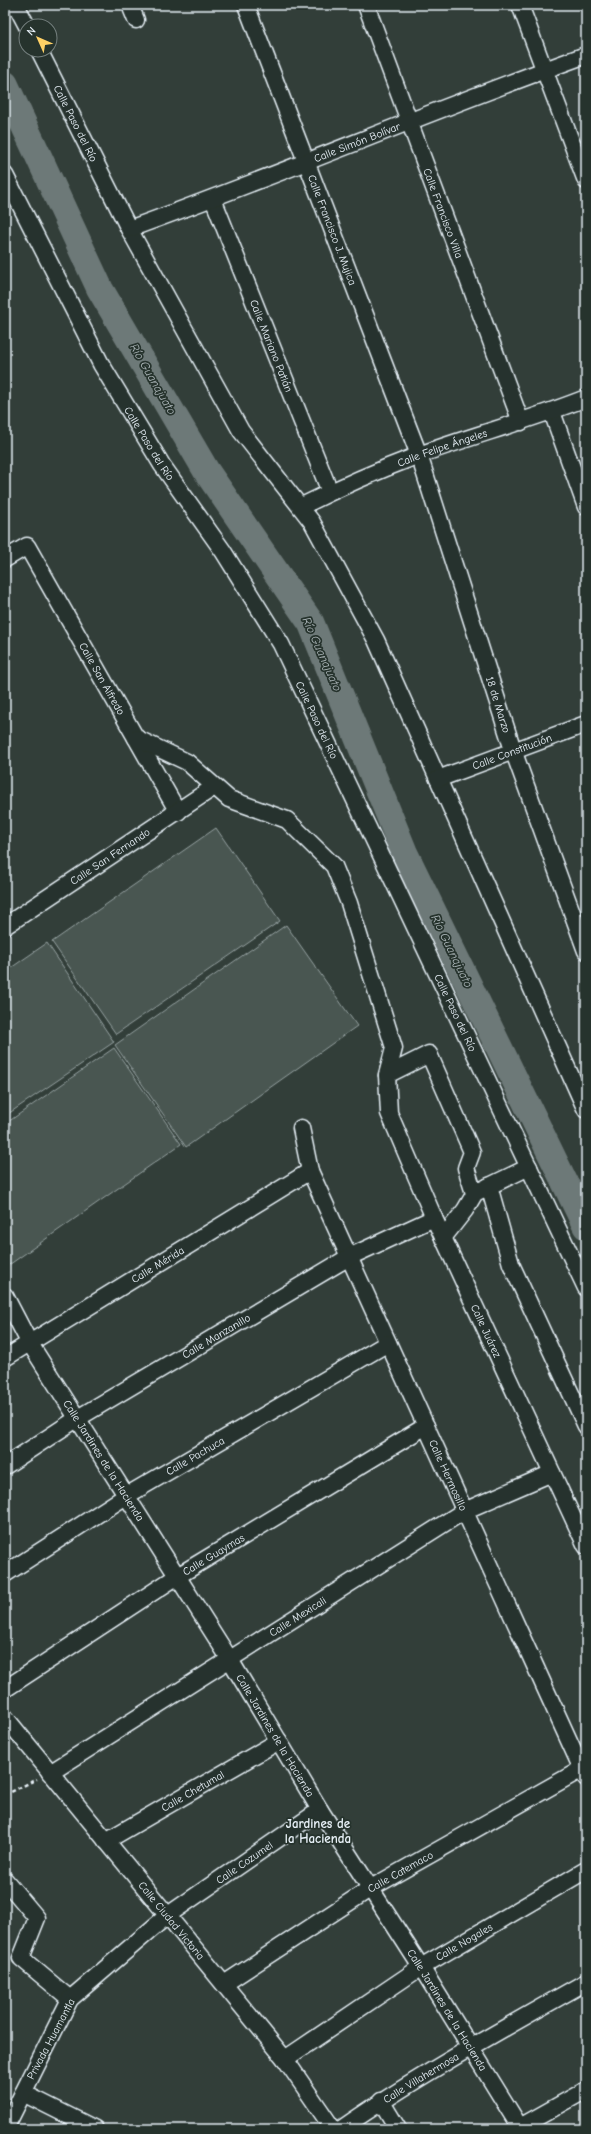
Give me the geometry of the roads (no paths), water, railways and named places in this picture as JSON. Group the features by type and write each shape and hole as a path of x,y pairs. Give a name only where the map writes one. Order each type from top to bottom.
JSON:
{"street":[{"path":"16,5 23,18"},
{"path":"130,5 136,20"},
{"name":"Calle Francisco J. Mujica","path":"246,5 419,455"},
{"name":"Calle Francisco Villa","path":"366,5 521,422"},
{"path":"520,5 543,70 586,181"},
{"name":"Calle Simón Bolívar","path":"129,229 213,199 410,120 586,55"},
{"name":"Calle Paso del Río","path":"43,58 129,229 241,431 302,506 376,640 586,1110"},
{"name":"Calle Paso del Río","path":"5,175 101,364 162,465 223,551 281,644 586,1288"},
{"name":"Calle Mariano Patlán","path":"213,199 330,492"},
{"name":"Calle Felipe Ángeles","path":"302,506 330,492 419,455 552,412 586,398"},
{"path":"552,412 586,507"},
{"name":"18 de Marzo","path":"419,455 513,750 586,951"},
{"name":"Calle San Alfredo","path":"5,559 28,546 178,812"},
{"name":"Calle Constitución","path":"438,779 586,724"},
{"path":"136,738 187,762 229,799 287,820 334,866 349,903 394,1048 387,1075"},
{"name":"Calle San Fernando","path":"5,926 178,812 214,786"},
{"path":"387,1075 429,1054 472,1152 466,1168 474,1193"},
{"name":"Calle Juárez","path":"387,1075 389,1113 443,1238 586,1546"},
{"name":"Calle Hermosillo","path":"301,1128 310,1171 584,1774"},
{"path":"443,1238 465,1210 474,1193 529,1167"},
{"name":"Calle Mérida","path":"5,1358 310,1171"},
{"path":"489,1186 511,1264 586,1426"},
{"name":"Calle Manzanillo","path":"5,1466 78,1418 349,1257 434,1218"},
{"name":"Calle Jardines de la Hacienda","path":"7,1299 29,1342 78,1418 176,1577 229,1658 320,1810 421,1967 520,2128"},
{"name":"Calle Pachuca","path":"5,1574 126,1496 388,1343"},
{"name":"Calle Guaymas","path":"5,1689 176,1577 426,1426"},
{"name":"Calle Mexicali","path":"50,1773 229,1658 464,1511 552,1472"},
{"name":"Calle Ciudad Victoria","path":"5,1717 286,2058 333,2129"},
{"name":"Calle Chetumal","path":"106,1841 279,1741"},
{"name":"Calle Catemaco","path":"224,1984 371,1888 584,1774"},
{"name":"Calle Cozumel","path":"168,1915 320,1810"},
{"name":"Calle Nogales","path":"286,2058 421,1967 586,1870"},
{"path":"5,1880 37,1918 21,1958 70,1999"},
{"name":"Privada Huamantla","path":"5,2129 70,1999 168,1915"},
{"name":"Calle Villahermosa","path":"341,2129 381,2101 470,2047 586,1982"},
{"path":"520,2128 586,2090"},
{"path":"23,2093 95,2129"},
{"path":"381,2101 398,2129"}],"waterway":[{"name":"Río Guanajuato","path":"5,84 100,289 207,472 311,623 405,854 586,1226"}],"district":[{"name":"Jardines de la Hacienda","path":"318,1830"}]}
